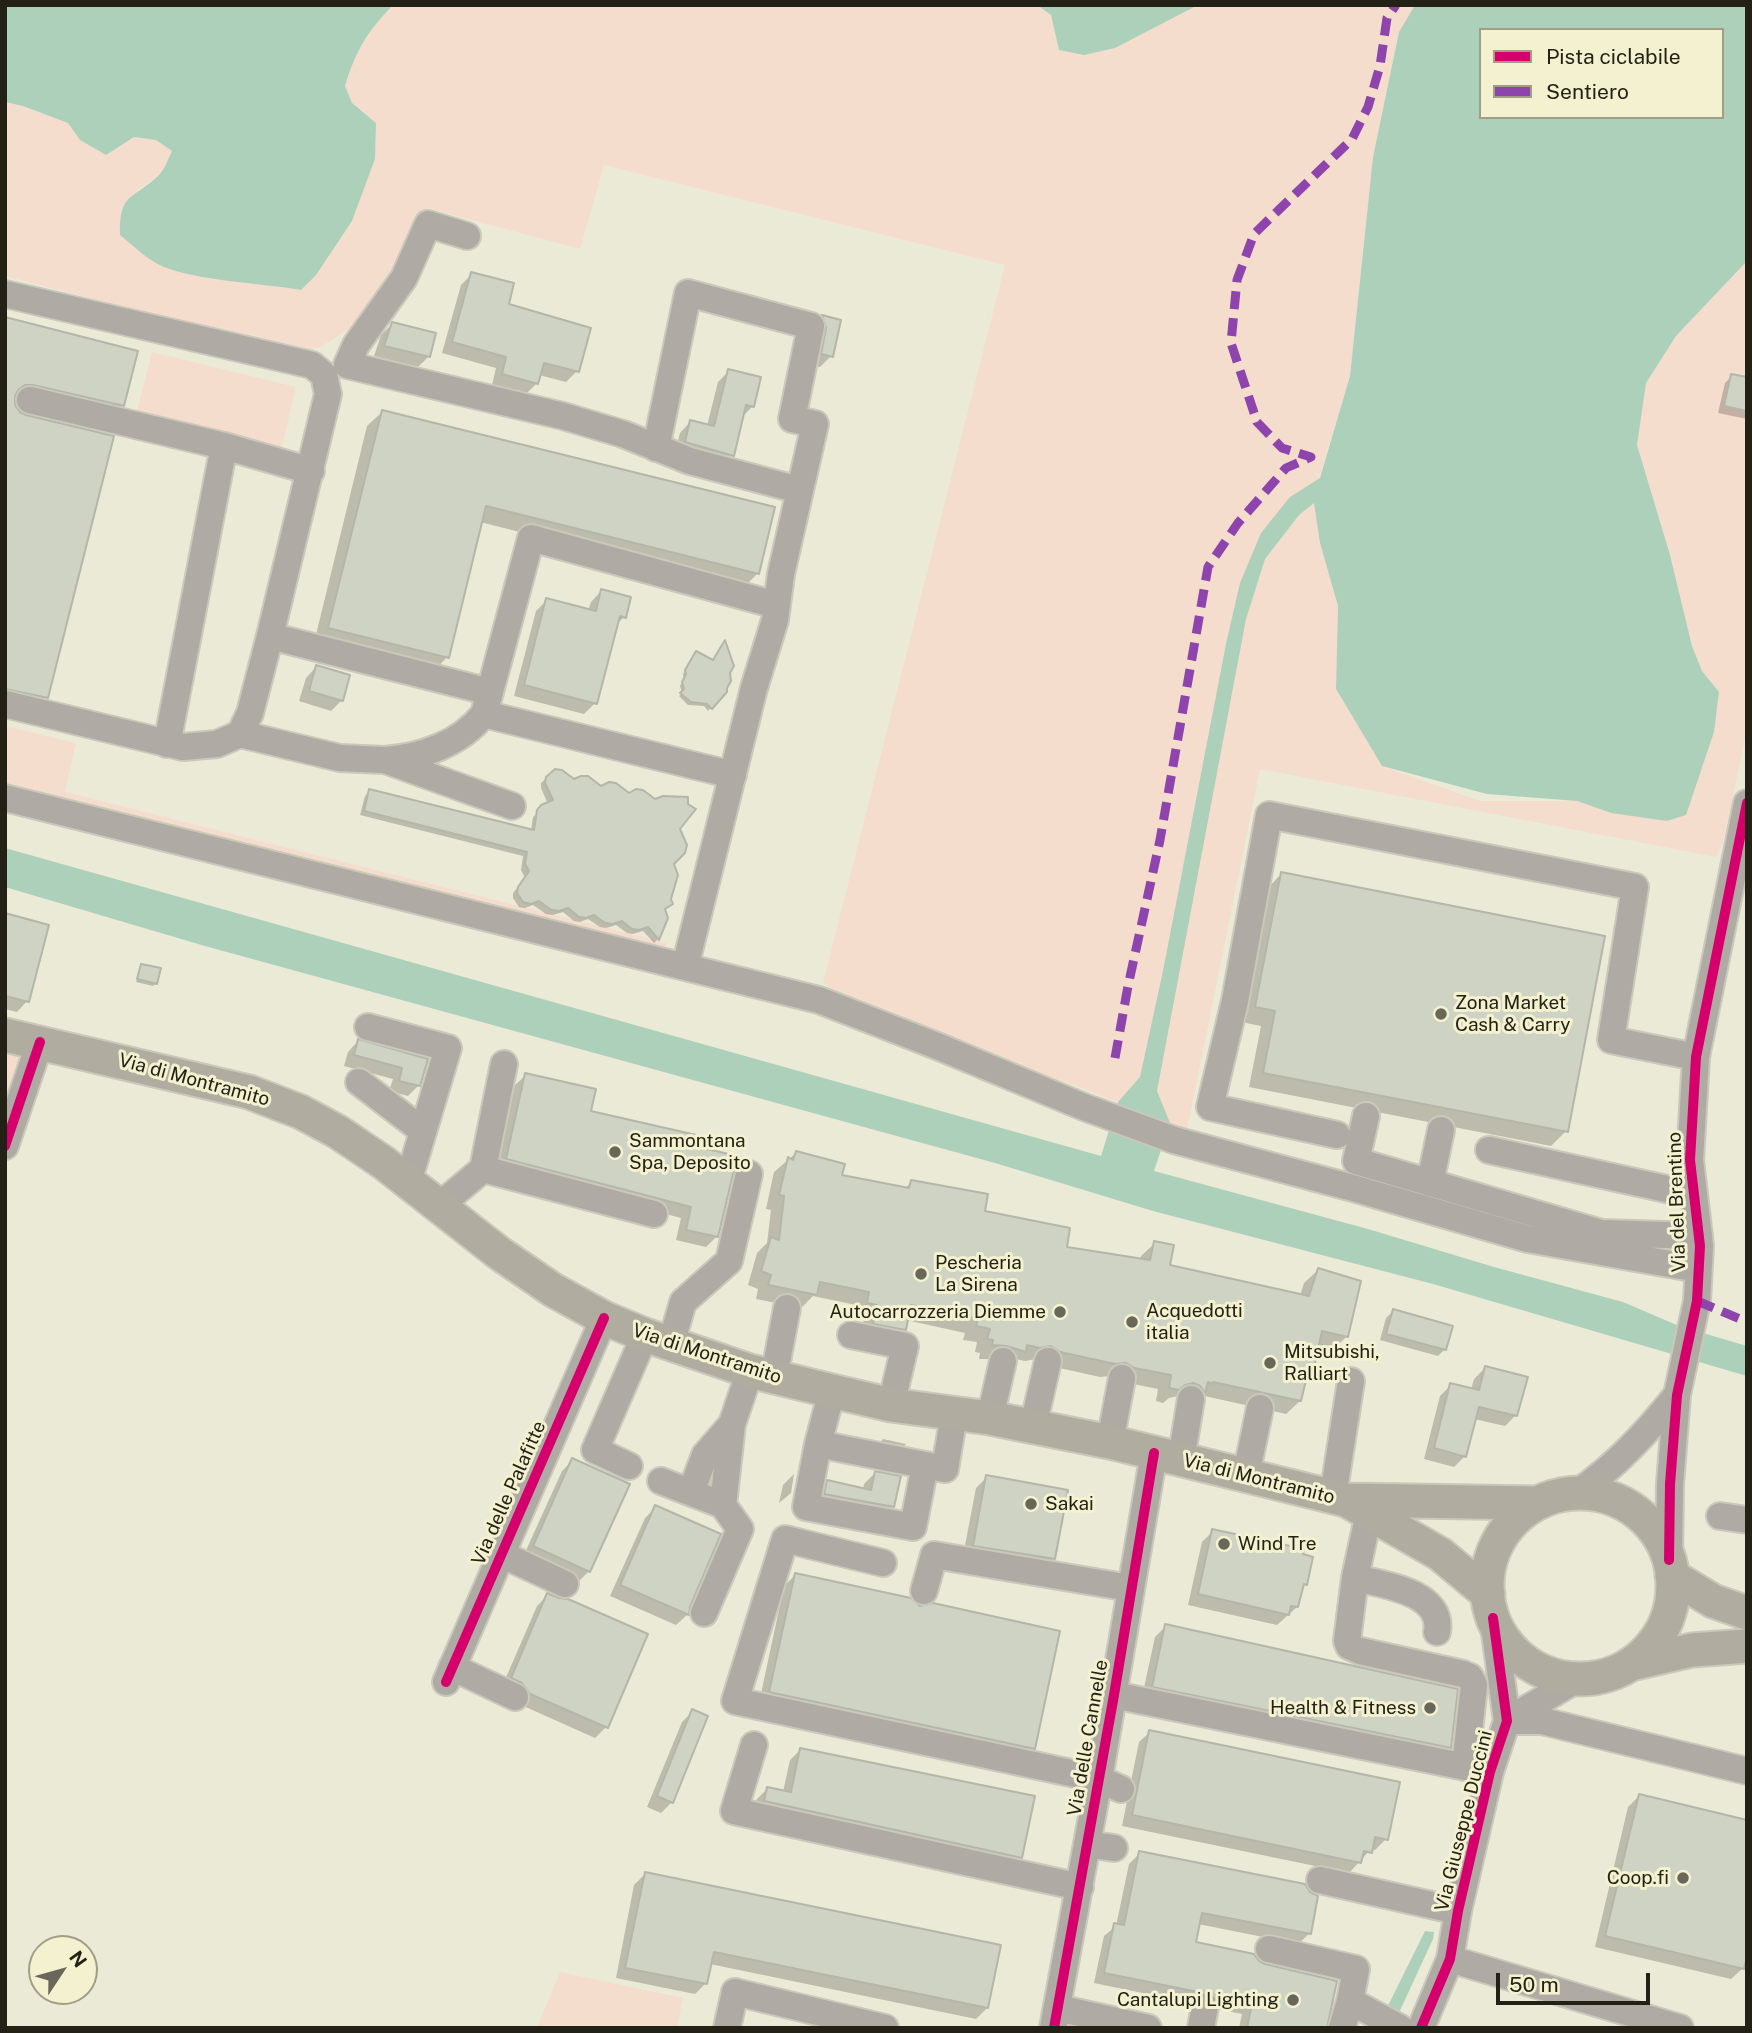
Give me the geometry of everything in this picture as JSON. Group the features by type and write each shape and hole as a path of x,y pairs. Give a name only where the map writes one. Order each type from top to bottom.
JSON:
{"main road":[{"name":"Via di Montramito","path":"5,1035 249,1091 284,1104 338,1132 499,1253 553,1290 604,1318 658,1340 762,1374 891,1405 990,1418 1110,1442 1349,1503 1455,1564 1490,1606 1505,1640 1522,1658 1554,1675 1579,1678 1600,1676 1629,1665 1692,1650 1747,1646"},
{"name":"Via di Montramito","path":"1349,1503 1537,1503 1564,1494 1577,1493 1608,1497 1635,1511 1656,1533 1671,1568 1669,1611 1663,1627 1648,1648 1629,1665"},
{"name":"Via di Montramito","path":"1490,1606 1490,1563 1495,1548 1512,1522 1537,1503"},
{"path":"1671,1568 1713,1601 1747,1613"}],"street":[{"path":"240,734 250,713 328,394 336,372 404,278 428,224 467,236"},
{"path":"656,448 688,293 811,326 792,419 815,424 799,490 775,620 754,688 685,967"},
{"path":"5,295 312,365 322,371 562,416 623,433 690,461 799,490"},
{"path":"30,400 224,446 311,471"},
{"path":"167,744 224,446"},
{"path":"5,704 183,747 206,747 240,734 341,758 384,760 415,755 445,744 471,728 487,703 531,538 776,605"},
{"path":"270,636 733,775"},
{"path":"384,760 512,806"},
{"path":"5,799 818,1000 1174,1140 1528,1238 1698,1269"},
{"name":"Via del Brentino","path":"1671,1568 1670,1484 1679,1387 1697,1301 1699,1236 1690,1160 1696,1057 1747,803"},
{"path":"1337,1135 1210,1107 1235,1001 1269,815 1635,887 1611,1040 1696,1057"},
{"path":"368,1027 448,1048 408,1182"},
{"path":"5,1146 40,1042"},
{"path":"439,1206 483,1169 504,1064"},
{"path":"359,1082 423,1131"},
{"path":"1366,1116 1356,1161 1601,1233 1699,1236"},
{"path":"1430,1183 1441,1129"},
{"path":"1489,1150 1694,1195"},
{"path":"483,1169 654,1214"},
{"path":"629,1466 595,1450 658,1340 684,1302 729,1261 750,1174"},
{"path":"691,1492 705,1455 732,1424 762,1374 787,1308"},
{"name":"Via delle Palafitte","path":"515,1697 449,1674 604,1318"},
{"path":"851,1335 905,1346 891,1405"},
{"path":"990,1418 1003,1361"},
{"path":"1033,1426 1048,1361"},
{"path":"1110,1442 1122,1378"},
{"path":"1114,1695 1478,1770 1472,1681 1463,1674 1360,1651 1349,1646 1347,1636 1355,1578 1349,1503 1351,1381"},
{"name":"Via del Brentino","path":"1577,1493 1604,1474 1632,1448 1679,1387"},
{"path":"832,1391 806,1507 913,1527 925,1465"},
{"name":"Via delle Cannelle","path":"1055,2021 1087,1844 1110,1784 1114,1695 1130,1588 1167,1456 1191,1399"},
{"path":"1246,1475 1260,1408"},
{"path":"818,1444 945,1469 954,1414"},
{"path":"723,1505 732,1424"},
{"path":"661,1480 723,1505 740,1529 704,1613"},
{"path":"1720,1516 1747,1520"},
{"path":"883,1563 785,1539 735,1701 1110,1784"},
{"path":"501,1554 565,1584"},
{"path":"924,1591 933,1555 1130,1588"},
{"path":"1355,1578 1395,1586 1423,1600 1439,1623 1437,1632"},
{"name":"Via Giuseppe Duccini","path":"1490,1606 1507,1721"},
{"name":"Via Giuseppe Duccini","path":"1421,2028 1454,1935 1478,1770 1507,1721 1579,1678"},
{"path":"1507,1721 1542,1721 1747,1771"},
{"path":"754,1745 734,1811 1080,1887"},
{"path":"1087,1844 1114,1848"},
{"path":"1320,1880 1680,2028"},
{"path":"1269,1949 1356,1969 1342,2028"},
{"path":"727,2028 735,1992 885,2028"},
{"path":"1350,2001 1400,2028"},
{"path":"1055,2021 1148,2028"}],"shaded area":[{"path":"5,5 393,5 363,42 345,86 352,103 376,123 375,159 352,221 316,275 301,290 195,276 158,264 120,235 120,221 125,204 160,174 172,151 156,140 134,137 106,155 80,140 68,123 5,102"},
{"path":"393,5 1037,5 1051,15 1059,50 1166,21 1198,5 1415,5 1399,32 1373,157 1350,376 1314,495 1320,543 1338,606 1336,689 1382,766 1480,801 1577,801 1611,813 1703,762 1714,732 1719,692 1702,671 1692,646 1670,555 1637,445 1645,383 1676,336 1747,261 1747,729 1723,842 1716,857 1260,769 1187,1130 1084,1089 860,1008 823,983 1005,265 604,165 580,249 427,208 397,276 358,323 319,348 297,351 5,276 5,102 68,123 80,140 106,154 134,137 156,140 172,151 160,175 137,190 120,235 134,246 263,284 300,290 352,221 375,159 376,123 352,103 345,86 363,42"},
{"path":"1037,5 1198,5 1115,48 1084,55 1059,50 1051,15"},
{"path":"1415,5 1747,5 1747,261 1676,336 1646,383 1637,445 1670,555 1692,646 1702,671 1719,692 1714,732 1686,815 1667,821 1611,813 1577,801 1487,794 1382,766 1336,689 1338,606 1320,543 1314,503 1299,515 1265,559 1246,619 1157,1091 1170,1123 1154,1171 1623,1302 1679,1326 1747,1346 1747,1376 1433,1284 1153,1211 995,1163 205,946 5,887 5,848 1101,1156 1118,1102 1140,1077 1240,583 1261,533 1290,497 1320,478 1350,376 1373,157 1399,32"},
{"path":"152,352 296,387 280,454 135,419"},
{"path":"5,726 76,743 65,792 666,943 664,953 5,789"},
{"path":"5,1035 40,1042 5,1146"},
{"path":"1425,1931 1434,1932 1433,1939 1392,2028 1377,2028"},
{"path":"560,1972 683,1998 677,2028 537,2028"}],"building":[{"path":"471,272 514,283 509,304 591,328 579,372 544,363 538,384 502,374 506,357 452,342"},
{"path":"822,315 841,320 833,357 821,354 826,328"},
{"path":"5,317 138,351 124,406 33,385 25,385 15,396 15,405 26,415 114,436 48,698 5,689"},
{"path":"392,322 436,333 430,357 384,346"},
{"path":"728,369 761,377 754,407 746,405 734,456 685,442 690,420 714,426"},
{"path":"1731,374 1747,377 1747,411 1724,406"},
{"path":"382,410 775,507 759,574 486,506 449,658 328,628"},
{"path":"601,589 631,597 626,618 620,616 597,704 524,685 546,598 596,611"},
{"path":"725,640 734,666 727,692 712,709 707,704 691,702 680,693 684,689 682,682 685,670 696,651 713,660"},
{"path":"316,665 350,675 343,701 309,691"},
{"path":"555,769 562,770 574,779 588,776 601,786 609,782 616,783 629,793 636,789 643,790 655,799 663,796 688,797 688,804 696,809 680,829 687,845 685,853 674,864 678,875 671,899 673,904 665,909 668,918 659,940 648,927 632,929 622,921 605,923 594,915 579,917 568,908 551,910 539,901 531,904 523,902 517,893 529,871 525,864 527,852 364,811 369,789 534,830 537,810 541,805 553,800 545,783 546,777"},
{"path":"1281,872 1605,936 1568,1132 1263,1073 1275,1011 1255,1007"},
{"path":"5,913 49,925 29,1002 5,996"},
{"path":"141,964 161,968 157,984 137,979"},
{"path":"358,1039 428,1059 420,1086 399,1081 402,1068 354,1055"},
{"name":"Sammontana Spa, Deposito","path":"525,1073 596,1089 591,1111 705,1137 703,1148 741,1157 734,1170 718,1237 686,1230 691,1207 506,1159"},
{"path":"796,1151 845,1164 842,1175 909,1188 911,1180 988,1194 985,1211 1070,1228 1067,1247 1150,1260 1154,1241 1174,1245 1170,1265 1309,1296 1318,1268 1361,1281 1348,1337 1322,1331 1312,1377 1307,1376 1301,1401 1213,1382 1208,1382 1205,1393 1200,1386 1193,1383 1179,1390 1169,1388 1171,1375 1134,1368 1126,1363 1115,1364 1060,1352 1051,1346 1040,1348 1027,1345 1026,1352 992,1345 993,1340 987,1339 990,1329 976,1326 978,1319 911,1305 906,1330 873,1324 877,1305 867,1303 869,1292 820,1282 817,1295 768,1285 771,1275 761,1271 771,1237 779,1240 784,1196 779,1195 788,1157 793,1160"},
{"path":"1393,1309 1453,1326 1446,1350 1386,1334"},
{"path":"1485,1366 1528,1377 1517,1416 1479,1407 1466,1457 1434,1448 1450,1383 1479,1390"},
{"path":"572,1458 630,1484 590,1572 533,1546"},
{"path":"875,1471 901,1476 894,1507 824,1494 827,1480 871,1490"},
{"path":"986,1475 1068,1490 1055,1559 973,1546"},
{"path":"655,1505 721,1534 689,1615 620,1585"},
{"path":"1212,1529 1304,1549 1303,1554 1313,1557 1307,1585 1304,1584 1298,1607 1291,1606 1289,1615 1198,1594"},
{"path":"795,1573 911,1598 920,1606 933,1603 1060,1631 1035,1749 769,1692"},
{"path":"547,1593 568,1599 648,1634 608,1728 530,1694 522,1683 511,1678"},
{"path":"1165,1624 1458,1689 1451,1748 1152,1687"},
{"path":"692,1709 708,1716 673,1803 657,1796"},
{"path":"1149,1730 1400,1782 1388,1840 1375,1837 1372,1853 1364,1851 1361,1863 1132,1815"},
{"path":"800,1748 1035,1796 1022,1858 764,1801 767,1787 791,1792"},
{"name":"Coop.fi","path":"1639,1794 1747,1820 1747,1957 1744,1969 1605,1936"},
{"path":"1139,1851 1305,1884 1310,1892 1318,1896 1311,1934 1202,1913 1196,1942 1254,1954 1265,1964 1337,1981 1327,2028 1247,2028 1252,2004 1217,1996 1208,1991 1198,1992 1104,1973 1114,1923 1124,1925"},
{"path":"645,1872 1001,1945 988,2008 714,1952 707,1984 625,1968"}],"marked path":[{"path":"1115,1058 1160,840 1208,567 1238,523 1286,468 1311,457 1282,448 1257,422 1231,343 1237,280 1254,234 1352,139 1368,107 1380,66 1387,18 1396,5"},
{"path":"1697,1301 1747,1322"}],"cycle path":[{"path":"1669,1560 1670,1484 1677,1395 1697,1301 1700,1246 1690,1160 1696,1057 1747,803"},
{"path":"5,1146 40,1042"},
{"path":"446,1682 604,1318"},
{"path":"1054,2028 1154,1453"},
{"path":"1421,2028 1450,1959 1458,1911 1490,1772 1507,1721 1493,1618"}],"place":[{"name":"Zona Market Cash & Carry","path":"1441,1014"},
{"name":"Sammontana Spa, Deposito","path":"615,1152"},
{"name":"Pescheria La Sirena","path":"921,1274"},
{"name":"Autocarrozzeria Diemme","path":"1060,1312"},
{"name":"Acquedotti italia","path":"1132,1322"},
{"name":"Mitsubishi, Ralliart","path":"1270,1363"},
{"name":"Sakai","path":"1031,1504"},
{"name":"Wind Tre","path":"1224,1544"},
{"name":"Health & Fitness","path":"1430,1708"},
{"name":"Coop.fi","path":"1683,1878"},
{"name":"Cantalupi Lighting","path":"1293,2000"}]}
